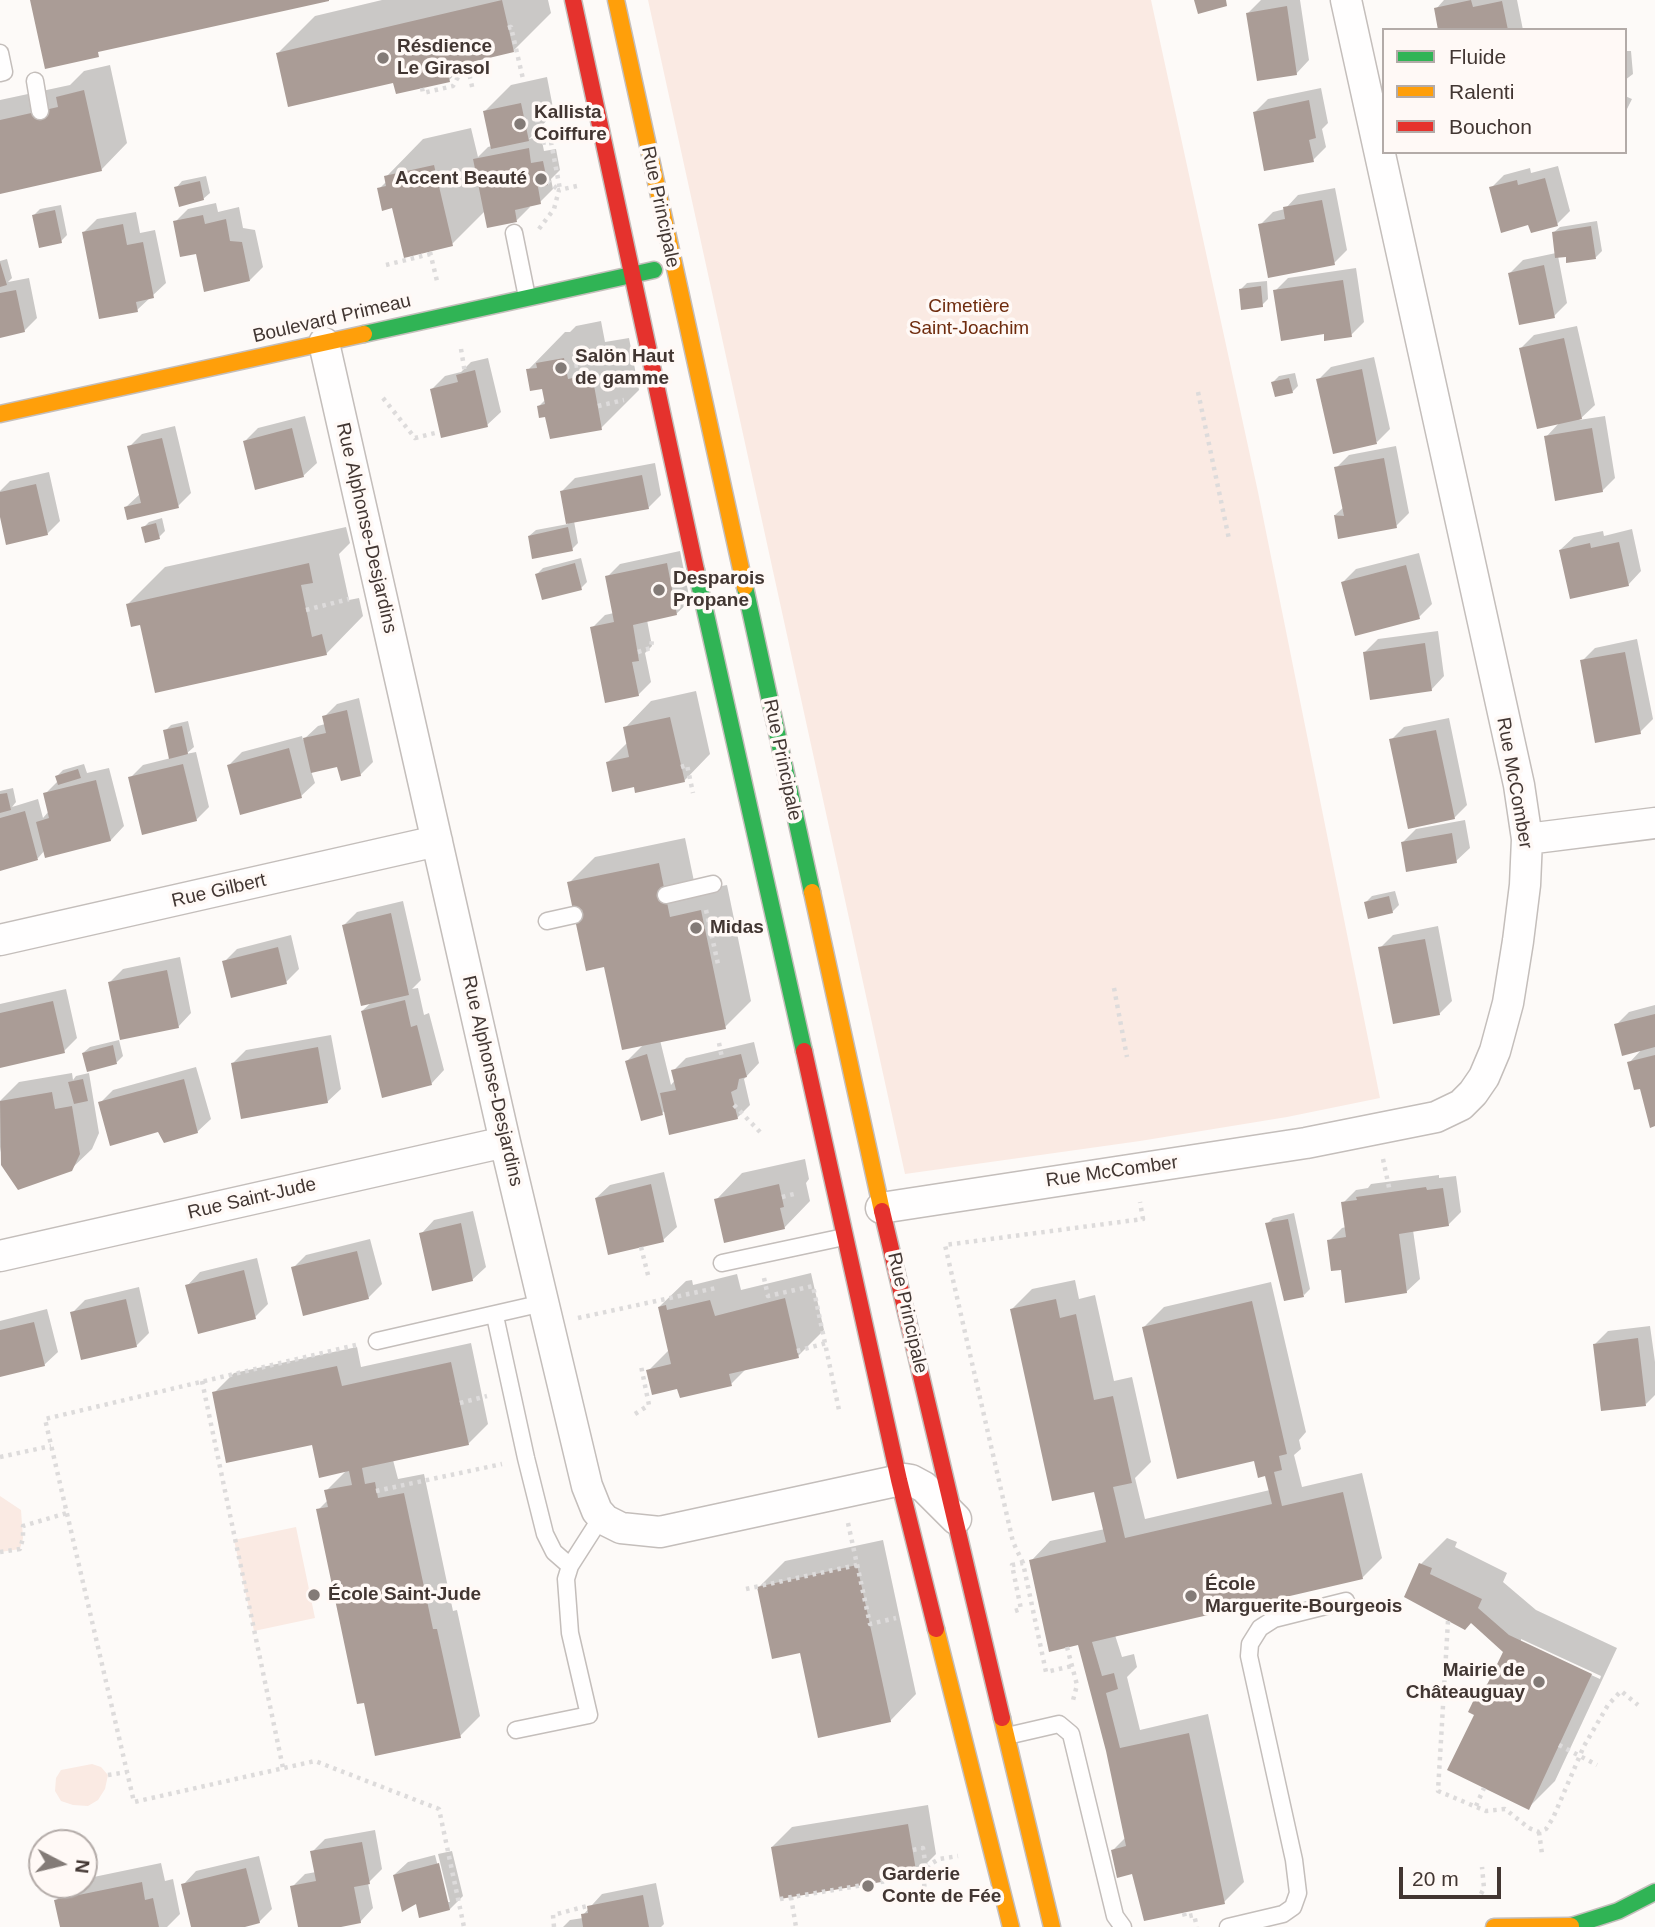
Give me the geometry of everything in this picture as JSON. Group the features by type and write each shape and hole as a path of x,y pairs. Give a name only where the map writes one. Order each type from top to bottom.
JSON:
{"street":[{"path":"573,0 631,276 899,1480 1011,1927"},
{"name":"Rue Principale","path":"616,0 881,1208 1052,1927"},
{"name":"Rue McComber","path":"881,1208 1306,1143 1436,1117 1449,1112 1473,1093 1484,1077 1499,1039 1518,941 1527,839 1519,785 1346,0"},
{"name":"Boulevard Primeau","path":"0,414 673,266"},
{"name":"Rue Alphonse-Desjardins","path":"324,343 543,1303 587,1486 591,1500 602,1516"},
{"path":"1527,839 1655,823"},
{"name":"Rue Gilbert","path":"0,940 437,841"},
{"name":"Rue Saint-Jude","path":"0,1256 505,1142"},
{"path":"602,1516 621,1528 660,1532 899,1480 911,1480 924,1487 956,1519"},
{"path":"1494,1927 1569,1926 1618,1910 1655,1892"}],"lane":[{"path":"0,53 4,72 0,73"},
{"path":"35,81 40,111"},
{"path":"514,233 527,297"},
{"path":"666,895 713,884"},
{"path":"547,921 574,915"},
{"path":"722,1263 844,1237"},
{"path":"377,1341 543,1303"},
{"path":"495,1316 545,1534 554,1552 570,1566"},
{"path":"516,1730 589,1715 570,1633 566,1579 570,1566 602,1516"},
{"path":"1228,1927 1283,1914 1293,1907 1298,1893 1294,1860 1249,1656 1250,1644 1260,1628 1275,1619 1346,1601"},
{"path":"1007,1736 1059,1724 1071,1734 1115,1916 1123,1927"}],"path":[{"path":"508,28 511,27 523,79"},
{"path":"422,88 423,93 453,86 462,70 468,68 473,91"},
{"path":"525,122 535,120 541,144 551,142 560,189 554,209 547,222 538,230 541,241"},
{"path":"547,181 560,189 584,185"},
{"path":"387,265 430,253 437,284"},
{"path":"460,345 466,373"},
{"path":"566,367 579,365"},
{"path":"1198,393 1229,539"},
{"path":"383,398 415,438 439,432"},
{"path":"306,610 380,590"},
{"path":"638,652 651,648 652,640"},
{"path":"681,767 687,765 693,793"},
{"path":"705,909 706,926 718,964"},
{"path":"1114,988 1127,1057"},
{"path":"719,1043 722,1058"},
{"path":"734,1105 760,1132"},
{"path":"1382,1154 1390,1192"},
{"path":"1072,1665 1046,1672 1023,1563 1013,1542 945,1245 1143,1219 1140,1202"},
{"path":"641,1247 649,1279"},
{"path":"751,1280 776,1275"},
{"path":"764,1277 768,1296 813,1286 839,1410"},
{"path":"573,1320 723,1286"},
{"path":"797,1350 826,1343"},
{"path":"358,1345 45,1419 134,1802 315,1761 439,1809 464,1927"},
{"path":"635,1414 649,1405 647,1383 641,1366"},
{"path":"202,1381 283,1768"},
{"path":"460,1402 479,1398"},
{"path":"0,1457 51,1446"},
{"path":"376,1491 492,1466"},
{"path":"0,1552 19,1549 23,1538 23,1525 67,1513"},
{"path":"847,1519 870,1624 901,1617"},
{"path":"1011,1612 1021,1609 1012,1565 1023,1563"},
{"path":"746,1589 857,1565"},
{"path":"1448,1621 1438,1791 1486,1811 1505,1809 1529,1828 1539,1832 1546,1829 1553,1818 1580,1754 1597,1723 1621,1691 1639,1705"},
{"path":"1067,1647 1077,1685"},
{"path":"1559,1745 1597,1765"},
{"path":"108,1775 127,1772"},
{"path":"1476,1806 1485,1788"},
{"path":"1539,1832 1542,1854"},
{"path":"913,1850 923,1848 927,1906"},
{"path":"779,1899 925,1872 929,1865 939,1859 964,1855"},
{"path":"1482,1867 1484,1882"},
{"path":"790,1897 796,1927"},
{"path":"554,1927 553,1915 587,1906"},
{"path":"1184,1913 1185,1917 1195,1915 1197,1927"}],"green space":[{"name":"Cimetière Saint-Joachim","path":"648,0 1151,0 1258,492 1380,1098 1287,1117 1140,1141 905,1174"},
{"path":"0,1496 21,1510 23,1538 20,1549 0,1552"},
{"path":"296,1527 315,1618 254,1631 234,1540"},
{"path":"92,1764 101,1767 108,1775 105,1789 98,1800 88,1806 61,1801 55,1791 56,1778 61,1770"}],"building":[{"path":"30,0 329,1 98,52 99,57 45,69"},
{"name":"Résdience Le Girasol","path":"502,0 514,52 447,68 450,82 396,94 393,83 288,107 276,53"},
{"path":"1194,0 1226,0 1227,6 1198,14"},
{"path":"1471,0 1473,7 1502,1 1508,28 1438,28 1434,8"},
{"path":"1287,6 1297,75 1257,81 1246,13"},
{"path":"84,90 102,171 0,194 0,120 58,107 56,97"},
{"path":"1309,100 1316,138 1309,140 1314,162 1264,171 1253,112"},
{"path":"521,103 529,141 491,149 483,111"},
{"path":"529,148 531,163 543,161 548,185 538,187 541,204 515,210 517,222 487,228 473,159"},
{"path":"434,165 453,246 404,258 392,208 382,211 377,188 386,186 384,176"},
{"path":"1545,178 1558,226 1531,233 1528,225 1501,233 1489,187 1517,180 1518,185"},
{"path":"200,181 204,200 179,207 174,187"},
{"path":"1322,200 1335,265 1268,278 1258,224 1285,219 1283,207"},
{"path":"55,210 62,243 39,248 32,215"},
{"path":"203,215 205,224 226,219 230,241 242,242 250,281 204,292 196,254 180,257 173,221"},
{"path":"123,224 127,245 143,242 154,298 136,302 138,312 99,319 82,232"},
{"path":"1591,226 1596,259 1566,263 1566,257 1555,258 1552,232"},
{"path":"0,262 7,285 0,287"},
{"path":"1544,265 1555,318 1519,325 1508,273"},
{"path":"1343,280 1352,337 1324,341 1324,334 1281,341 1273,290"},
{"path":"1261,286 1263,307 1241,310 1239,289"},
{"path":"16,290 25,332 0,338 0,293"},
{"path":"1564,338 1582,419 1537,429 1519,348"},
{"path":"564,358 568,379 592,374 602,430 550,439 545,417 539,418 537,406 545,404 542,389 530,391 526,369 537,368 536,363"},
{"path":"1362,369 1377,444 1333,454 1316,379"},
{"path":"475,370 488,427 441,438 430,389 458,382 456,375"},
{"path":"1289,378 1293,393 1275,397 1271,382"},
{"path":"292,428 304,477 255,490 243,441"},
{"path":"1592,428 1603,492 1555,501 1544,436"},
{"path":"162,438 179,508 127,520 124,507 141,503 127,446"},
{"path":"1384,458 1397,528 1338,539 1334,515 1344,516 1334,467"},
{"path":"642,475 649,509 566,524 560,491"},
{"path":"36,484 48,535 6,545 0,517 0,492"},
{"path":"156,523 160,539 145,543 141,527"},
{"path":"568,527 573,551 532,559 528,536"},
{"path":"1619,542 1629,586 1570,599 1559,550 1590,543 1591,548"},
{"path":"309,563 313,583 301,585 312,637 322,634 327,655 155,693 140,625 131,627 126,604"},
{"path":"575,563 582,590 542,600 535,574"},
{"path":"667,563 677,615 633,625 639,661 632,662 639,696 605,703 590,627 614,622 605,576"},
{"path":"1406,565 1420,619 1355,636 1341,582"},
{"path":"1425,643 1432,691 1370,700 1363,652"},
{"path":"1625,652 1641,734 1595,743 1580,660"},
{"path":"347,710 361,776 341,781 337,767 311,773 303,738 326,733 322,716"},
{"path":"670,717 685,782 635,793 634,787 612,792 606,762 629,757 623,727"},
{"path":"182,726 188,754 169,759 163,730"},
{"path":"1436,730 1455,819 1408,829 1389,739"},
{"path":"289,748 302,798 240,815 227,765"},
{"path":"183,764 197,821 142,835 128,777"},
{"path":"78,769 81,778 58,785 55,776"},
{"path":"96,780 111,841 45,858 36,822 49,818 43,793"},
{"path":"7,793 11,810 0,813 0,794"},
{"path":"25,811 38,860 0,871 0,818"},
{"path":"1452,833 1457,863 1406,872 1401,842"},
{"path":"659,863 670,917 701,910 726,1029 622,1050 604,967 586,971 567,882"},
{"path":"1389,896 1393,913 1368,919 1364,902"},
{"path":"391,913 409,995 361,1006 342,925"},
{"path":"1425,939 1440,1015 1393,1024 1378,947"},
{"path":"278,947 287,984 231,998 222,961"},
{"path":"167,970 179,1028 120,1040 108,982"},
{"path":"405,1000 411,1027 417,1025 432,1085 382,1098 361,1011"},
{"path":"53,1001 65,1053 0,1068 0,1013"},
{"path":"1655,1014 1655,1047 1622,1056 1614,1024"},
{"path":"113,1045 117,1064 87,1072 82,1053"},
{"path":"318,1047 328,1103 241,1119 231,1063"},
{"path":"647,1054 663,1115 641,1121 625,1061"},
{"path":"741,1054 747,1077 739,1079 737,1089 731,1092 738,1119 669,1135 660,1093 676,1090 671,1070"},
{"path":"1655,1055 1655,1126 1650,1128 1640,1089 1634,1090 1627,1062"},
{"path":"83,1079 88,1101 74,1104 68,1082"},
{"path":"184,1079 198,1133 164,1143 158,1132 110,1146 98,1102"},
{"path":"52,1092 55,1109 72,1106 80,1154 72,1171 18,1190 1,1165 0,1101"},
{"path":"651,1184 664,1242 608,1255 595,1198"},
{"path":"779,1184 784,1207 780,1208 785,1229 724,1243 714,1199"},
{"path":"1426,1187 1427,1190 1443,1188 1449,1226 1399,1234 1407,1293 1345,1303 1341,1270 1331,1271 1327,1240 1346,1237 1341,1202 1357,1200 1356,1197"},
{"path":"1288,1219 1304,1297 1284,1301 1265,1223"},
{"path":"461,1223 473,1281 432,1291 419,1233"},
{"path":"357,1251 369,1299 303,1316 291,1267"},
{"path":"244,1270 256,1319 198,1334 185,1285"},
{"path":"785,1298 799,1358 729,1374 732,1386 680,1398 677,1389 652,1395 646,1370 671,1364 658,1307 666,1305 667,1310 710,1300 715,1316"},
{"path":"126,1299 137,1347 81,1360 70,1312"},
{"path":"1056,1299 1060,1318 1076,1314 1094,1400 1113,1396 1132,1483 1113,1487 1125,1538 1272,1504 1265,1476 1258,1478 1254,1461 1177,1479 1142,1327 1252,1301 1287,1454 1279,1456 1282,1470 1274,1472 1282,1506 1343,1492 1363,1579 1092,1642 1102,1676 1114,1673 1118,1689 1106,1693 1120,1748 1189,1733 1225,1904 1144,1921 1132,1874 1117,1878 1111,1850 1126,1846 1106,1751 1078,1645 1049,1652 1029,1560 1106,1542 1094,1492 1052,1501 1010,1309"},
{"path":"34,1322 45,1366 0,1377 0,1330"},
{"path":"1638,1338 1646,1406 1601,1411 1593,1344"},
{"path":"451,1362 469,1445 362,1468 365,1484 375,1482 378,1498 404,1493 433,1629 437,1629 461,1738 375,1756 364,1703 357,1704 316,1509 328,1507 324,1490 352,1485 349,1471 319,1478 312,1445 226,1463 212,1392 337,1366 342,1386"},
{"name":"Mairie de Châteauguay","path":"1419,1563 1432,1568 1430,1574 1482,1599 1478,1608 1509,1635 1592,1674 1529,1810 1447,1770 1474,1715 1468,1712 1479,1689 1484,1691 1503,1652 1471,1623 1465,1630 1404,1597"},
{"path":"857,1565 891,1722 818,1738 800,1653 772,1659 757,1587"},
{"path":"908,1824 917,1876 780,1899 771,1847"},
{"path":"362,1842 370,1884 354,1887 361,1923 341,1927 298,1927 290,1886 316,1881 310,1851"},
{"path":"439,1863 450,1910 419,1918 416,1904 402,1912 393,1875"},
{"path":"246,1868 260,1923 245,1927 191,1927 181,1884"},
{"path":"142,1882 145,1900 153,1898 159,1927 60,1927 54,1900 98,1899 98,1891"},
{"path":"643,1895 649,1927 583,1927 581,1914 588,1913 587,1906"}],"traffic: fast":[{"path":"364,334 654,270"},
{"path":"696,570 804,1051"},
{"path":"745,587 812,892"},
{"path":"1568,1927 1618,1911 1655,1892"}],"traffic: slow":[{"path":"616,0 745,587"},
{"path":"0,414 364,334"},
{"path":"812,892 882,1211"},
{"path":"936,1629 1011,1927"},
{"path":"1002,1718 1052,1927"},
{"path":"1494,1927 1571,1926"}],"traffic: jam":[{"path":"573,0 696,570"},
{"path":"804,1051 899,1480 936,1629"},
{"path":"882,1211 1002,1718"}],"place":[{"name":"Résdience Le Girasol","path":"383,58"},
{"name":"Kallista Coiffure","path":"520,124"},
{"name":"Accent Beauté","path":"541,179"},
{"name":"Salön Haut de gamme","path":"561,368"},
{"name":"Desparois Propane","path":"659,590"},
{"name":"Midas","path":"696,928"},
{"name":"École Saint-Jude","path":"314,1595"},
{"name":"École Marguerite-Bourgeois","path":"1191,1596"},
{"name":"Mairie de Châteauguay","path":"1539,1682"},
{"name":"Garderie Conte de Fée","path":"868,1886"}]}
